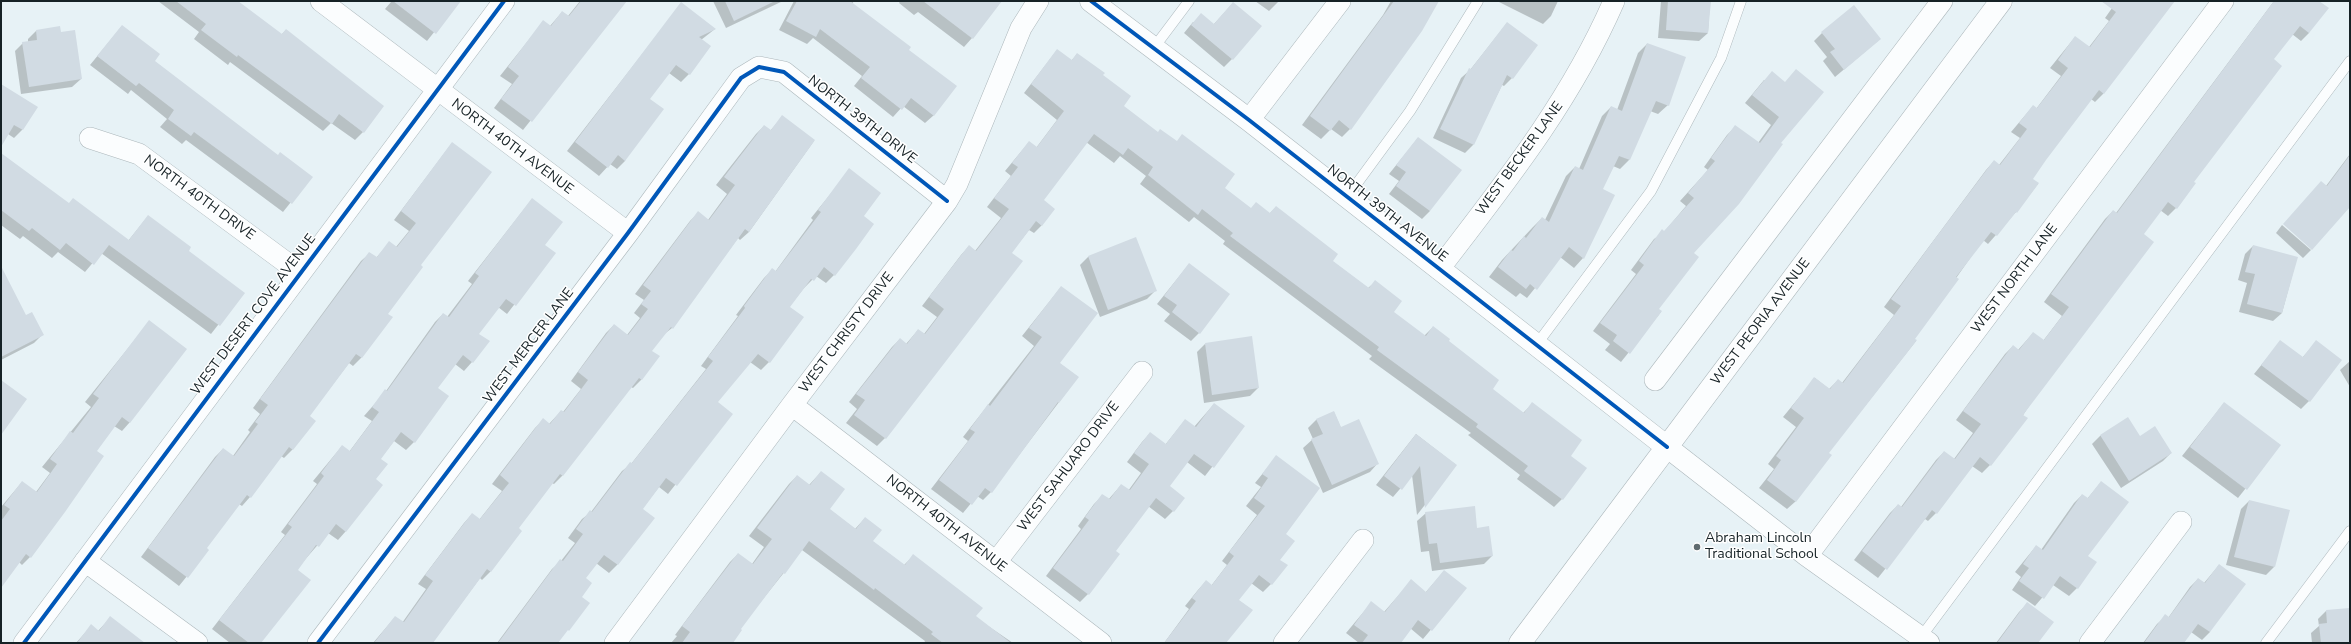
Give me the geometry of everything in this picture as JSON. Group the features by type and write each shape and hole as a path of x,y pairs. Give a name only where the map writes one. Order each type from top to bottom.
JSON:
{"main road":[{"name":"NORTH 39TH AVENUE","path":"1091,1 1249,120 1667,447"},
{"name":"WEST PEORIA AVENUE","path":"1520,643 2002,1"}],"street":[{"name":"NORTH 40TH AVENUE","path":"321,1 628,233"},
{"name":"WEST DESERT COVE AVENUE","path":"24,643 299,272 504,1"},
{"name":"WEST CHRISTY DRIVE","path":"615,643 792,405 947,201 957,184 1021,28 1038,1"},
{"path":"1249,120 1340,1"},
{"name":"WEST BECKER LANE","path":"1439,268 1526,156 1566,95 1601,30 1614,1"},
{"path":"1655,380 1942,1"},
{"name":"WEST NORTH LANE","path":"1807,556 2223,1"},
{"name":"NORTH 39TH DRIVE","path":"759,67 784,72 947,201"},
{"name":"WEST MERCER LANE","path":"318,643 628,233 741,78 759,67"},
{"name":"NORTH 40TH DRIVE","path":"90,138 139,154 299,272"},
{"name":"WEST SAHUARO DRIVE","path":"996,562 1142,372"},
{"name":"NORTH 40TH AVENUE","path":"792,405 1101,643"},
{"name":"NORTH 39TH AVENUE","path":"1667,447 1807,556 1925,640"},
{"path":"2090,643 2181,522"},
{"path":"1284,643 1363,540"},
{"path":"85,561 197,643"}],"lane":[{"path":"1153,49 1189,1"},
{"path":"1347,197 1410,111 1478,1"},
{"path":"1537,344 1651,192 1721,58 1741,1"},
{"path":"1925,640 2350,61"},
{"path":"2266,643 2350,531"}],"building":[{"path":"176,1 238,1 282,34 286,29 384,106 364,133 339,114 332,124 238,55 237,57 201,30 206,24"},
{"path":"393,1 461,1 436,34"},
{"path":"581,1 627,1 532,122 501,99 519,76 508,67 543,20 551,26 562,11 569,16"},
{"path":"725,1 775,1 734,21"},
{"path":"797,1 850,1 911,47 909,50 957,86 934,116 911,98 902,110 861,78 870,67 820,29 816,37 786,21"},
{"path":"923,1 1002,1 973,39"},
{"path":"1394,1 1439,1 1422,31 1351,130 1339,120 1330,131 1310,116"},
{"path":"1668,1 1711,1 1708,33 1666,30"},
{"path":"2101,1 2175,1 2104,94 2099,90 2046,160 2033,179 2039,183 2017,213 2016,212 1997,236 1991,232 1956,277 1959,279 1915,339 1917,340 1829,453 1832,455 1796,502 1767,480 1781,460 1776,456 1804,418 1791,408 1814,377 1830,389 1838,379 1843,383 1901,306 1891,299 1994,160 2000,165 2027,129 2019,123 2033,105 2037,108 2068,68 2058,60 2075,36 2090,47 2116,12"},
{"path":"2274,1 2319,1 2329,8 2309,33 2300,26 2274,59 2282,66 2194,182 2196,183 2177,209 2168,202 2144,234 2154,242 2023,415 2028,418 1991,466 1980,457 1937,514 1932,510 1887,570 1862,551 1898,504 1902,507 1944,451 1955,459 1981,424 1963,411 2013,345 2019,350 2033,332 2044,340 2069,307 2051,294 2113,210 2117,213"},
{"path":"681,2 716,29 699,37 711,46 690,75 676,65 650,99 664,109 625,161 618,155 608,168 575,142"},
{"path":"1233,2 1262,26 1233,60 1191,25 1201,13 1214,24"},
{"path":"1854,5 1881,39 1844,70 1830,52 1835,49 1821,32"},
{"path":"1507,22 1538,45 1513,79 1507,75 1474,145 1440,129 1469,68 1471,69"},
{"path":"122,25 160,54 155,61 278,155 280,152 313,177 292,204 194,132 191,136 168,119 174,110 139,83 136,86 97,56"},
{"path":"60,26 61,32 75,30 82,79 29,87 22,42 37,40 36,30"},
{"path":"1647,43 1686,57 1669,106 1656,101 1630,160 1619,156 1603,189 1615,195 1584,259 1569,247 1537,290 1530,284 1526,289 1498,267 1511,250 1513,251 1524,236 1526,238 1542,217 1549,222 1575,166 1583,170 1611,106 1622,111"},
{"path":"1057,49 1072,60 1077,53 1105,73 1103,75 1131,96 1124,106 1158,132 1160,129 1177,141 1182,134 1235,174 1225,188 1251,208 1256,202 1270,213 1276,206 1338,254 1333,261 1369,288 1375,280 1402,301 1394,312 1426,336 1433,326 1450,339 1449,341 1499,380 1493,389 1524,413 1532,402 1582,440 1571,456 1587,468 1563,500 1524,471 1528,466 1476,427 1478,424 1377,350 1379,347 1230,236 1233,233 1202,209 1198,215 1148,175 1153,167 1128,148 1123,155 1094,134 1044,200 1055,209 1042,226 1036,221 1012,253 1023,261 886,439 854,415 865,400 856,394 900,338 907,344 918,329 925,334 944,309 929,297 969,245 976,251 1009,209 994,198 1018,167 1012,163 1029,141 1037,147 1064,111 1031,84"},
{"path":"1796,69 1824,92 1781,143 1783,144 1739,204 1694,253 1699,257 1659,309 1662,311 1630,354 1613,341 1617,335 1600,323 1644,265 1639,261 1662,229 1664,231 1694,198 1688,193 1715,161 1711,158 1735,125 1760,143 1779,117 1752,95 1772,71 1785,82"},
{"path":"1,84 38,107 23,130 14,125 1,147"},
{"path":"782,115 815,140 749,232 745,229 673,329 671,327 652,351 660,356 642,380 639,378 563,476 560,474 519,528 522,531 491,572 487,569 433,643 374,643 395,616 404,622 433,581 425,575 472,513 480,519 509,483 500,475 543,418 550,424 561,410 564,412 588,380 578,372 614,324 628,335 648,309 641,304 651,291 643,285 698,211 709,220 735,185 724,177 764,125 771,130"},
{"path":"1418,137 1462,170 1430,211 1396,186 1406,172 1396,165"},
{"path":"452,142 492,172 421,265 423,267 388,314 393,317 362,358 356,354 310,416 316,421 293,450 289,447 251,498 247,495 207,548 209,550 188,578 148,548 223,448 234,456 258,424 255,422 268,405 260,399 369,252 377,257 389,241 397,247 416,223 401,211"},
{"path":"1,153 69,203 73,198 129,240 148,215 191,247 189,251 245,293 220,326 109,245 94,265 66,243 60,250 32,228 29,231 1,210"},
{"path":"2350,155 2350,207 2312,250 2283,224 2321,181 2327,186"},
{"path":"849,168 881,193 864,216 874,224 856,249 835,276 824,267 814,281 811,279 790,307 804,317 770,363 758,354 718,402 733,414 677,486 666,478 643,509 655,518 618,565 604,555 586,578 592,583 582,597 590,603 569,631 568,630 558,643 498,643 560,559 563,561 583,534 576,529 590,510 592,512 630,462 632,463 713,361 708,357 745,308 744,306 772,268 776,271 821,212 818,210"},
{"path":"532,198 563,222 545,245 556,253 516,306 506,299 479,334 490,341 473,363 463,355 438,388 449,396 415,443 401,432 381,459 388,464 376,479 383,485 346,532 336,524 319,547 316,545 298,570 311,580 261,643 249,643 219,620 292,527 288,524 324,476 321,473 342,445 350,451 379,412 372,407 385,389 387,391 443,313 449,317 479,276 475,273"},
{"path":"1136,237 1157,291 1108,310 1088,256"},
{"path":"2253,245 2298,257 2282,313 2247,304 2255,274 2245,272"},
{"path":"1189,263 1230,294 1200,334 1172,312 1177,305 1164,296"},
{"path":"1,266 26,315 32,312 44,335 1,357"},
{"path":"1061,286 1098,313 1060,363 1079,377 1059,403 1058,402 992,493 985,488 972,505 939,480 975,432 970,429 988,404 990,406 1042,337 1029,328"},
{"path":"149,320 187,349 130,423 122,417 97,451 104,456 65,512 31,558 26,554 1,588 1,521 10,509 4,505 22,481 37,492 57,464 50,459 70,431 73,433 99,398 93,394"},
{"path":"1252,336 1259,388 1212,395 1205,343"},
{"path":"2280,340 2303,357 2316,340 2342,360 2310,402 2261,365"},
{"path":"1,380 27,399 1,435"},
{"path":"2224,402 2281,445 2247,490 2190,447"},
{"path":"1214,403 1245,426 1214,468 1194,454 1170,486 1185,498 1174,512 1156,498 1116,551 1120,554 1089,595 1053,568 1089,520 1085,517 1102,494 1110,499 1121,484 1130,490 1149,464 1134,453 1150,432 1166,444 1185,419 1196,427"},
{"path":"1334,411 1341,427 1359,419 1379,464 1332,485 1311,439 1323,434 1316,419"},
{"path":"2128,417 2140,436 2155,426 2172,453 2129,481 2100,435"},
{"path":"1416,434 1457,465 1425,508 1420,466 1402,490 1384,476"},
{"path":"1276,455 1320,488 1286,534 1295,541 1280,560 1288,565 1272,585 1259,575 1239,600 1253,610 1226,643 1164,643 1196,601 1192,598 1206,580 1212,585 1234,556 1229,552 1265,506 1254,498 1268,478 1262,474"},
{"path":"821,471 845,489 830,509 856,529 865,517 882,530 873,541 905,565 913,554 983,608 976,616 1011,643 943,643 931,634 933,632 809,541 741,629 742,630 733,643 682,643 690,632 682,626 738,553 753,564 772,539 757,528 797,475 810,485"},
{"path":"2101,481 2129,502 2088,556 2097,562 2078,589 2060,576 2044,599 2019,581 2029,568 2023,564 2036,545 2043,550 2082,494 2088,498"},
{"path":"2249,500 2290,510 2275,567 2234,557"},
{"path":"1475,506 1477,528 1489,526 1493,556 1440,563 1437,543 1429,544 1425,512"},
{"path":"2219,564 2246,584 2210,632 2198,624 2184,643 2144,643 2165,614 2169,617 2198,578 2205,583"},
{"path":"1444,570 1467,588 1432,631 1418,620 1401,643 1362,643 1368,635 1354,625 1371,601 1385,612 1411,579 1426,592"},
{"path":"2027,602 2054,622 2038,643 1997,643"},
{"path":"2350,608 2350,643 2321,643 2319,624 2327,623 2326,610"},
{"path":"110,616 145,643 77,643 91,624 99,631"}],"cycle path":[{"path":"24,643 504,1"},
{"path":"1091,1 1249,120 1667,447"},
{"path":"318,643 628,233 741,78 759,67 784,72 947,201"}],"place":[{"name":"Abraham Lincoln Traditional School","path":"1697,547"}]}
